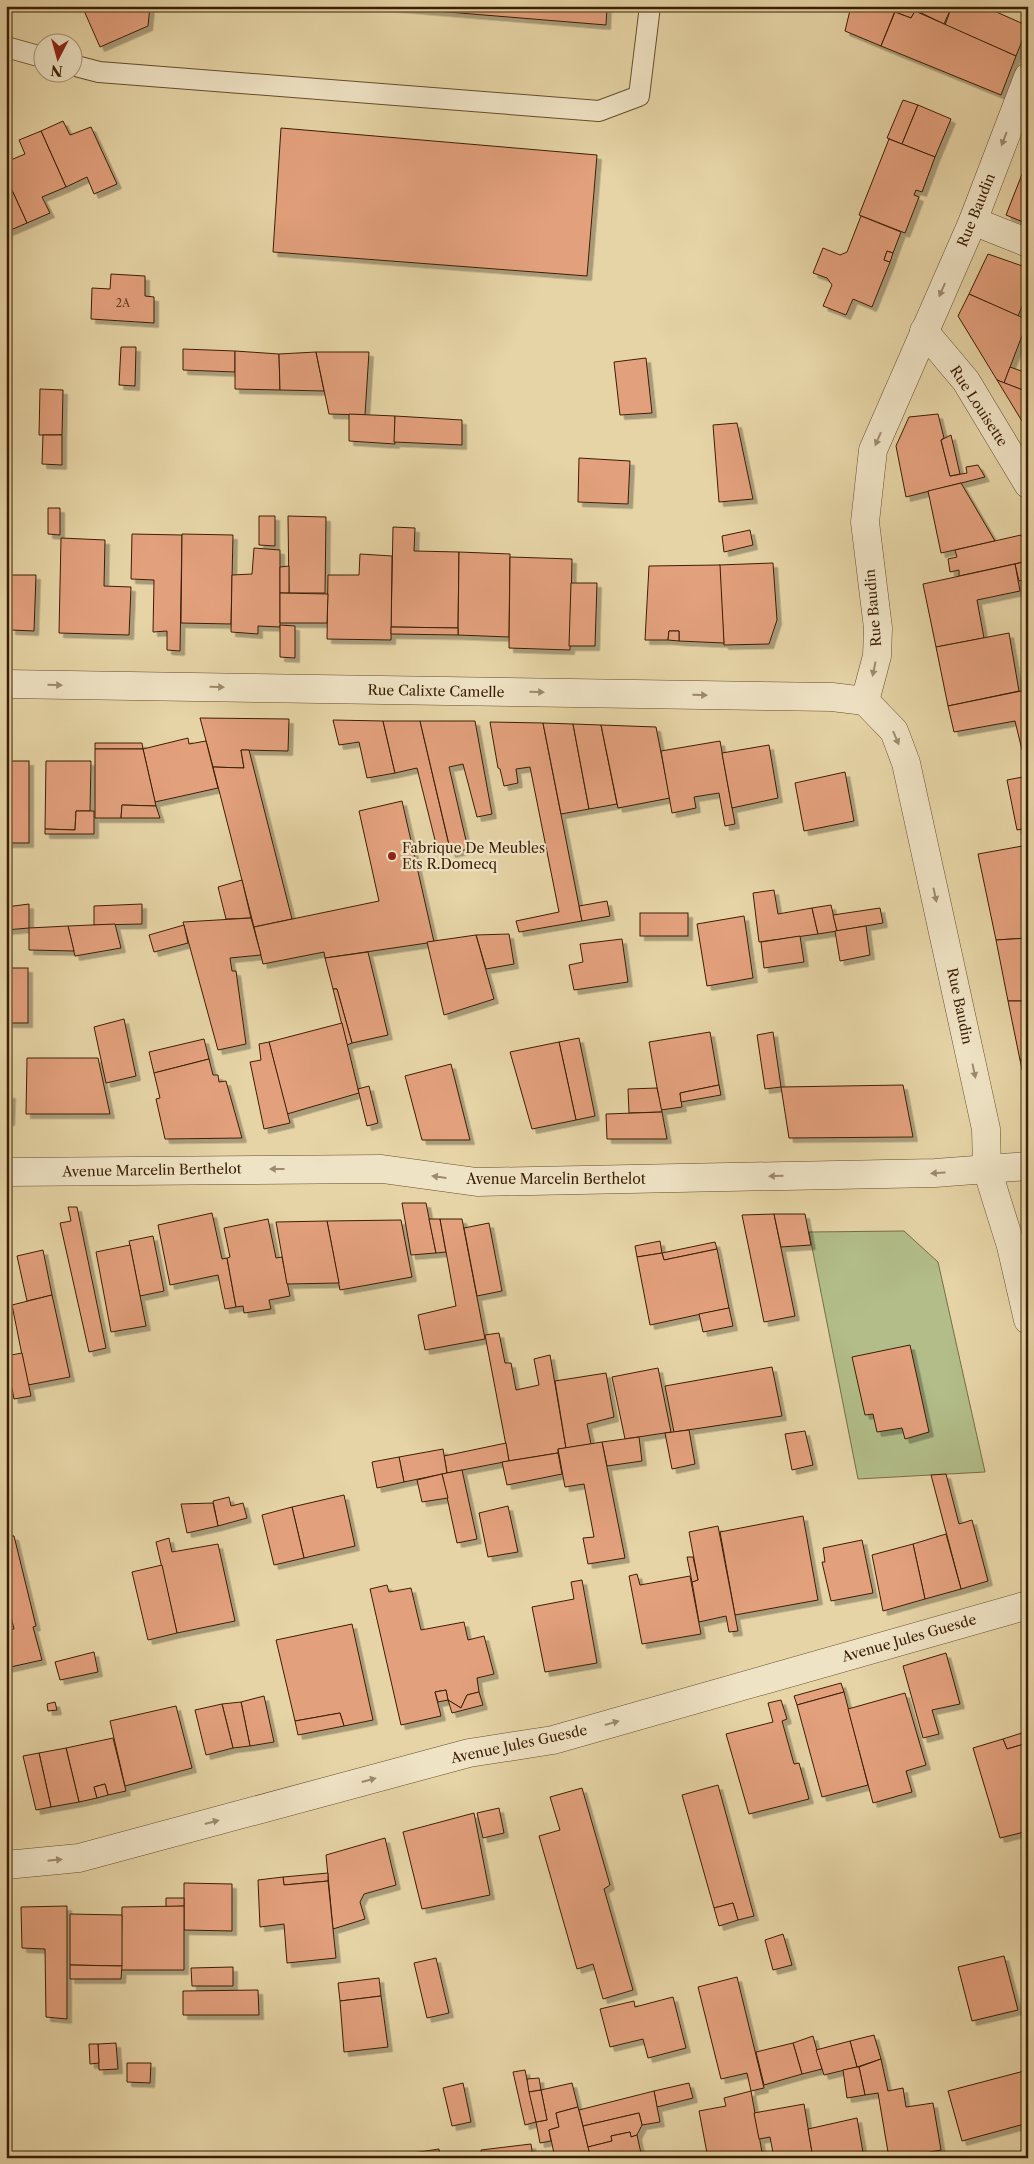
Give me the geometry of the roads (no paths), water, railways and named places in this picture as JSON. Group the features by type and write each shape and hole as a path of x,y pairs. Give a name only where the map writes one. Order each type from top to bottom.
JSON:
{"street":[{"name":"Rue Baudin","path":"1028,78 973,221 873,450 865,522 877,637 877,656 865,701 894,731 906,763 986,1129 987,1169 1012,1246 1028,1320"},
{"path":"973,221 1028,243"},
{"name":"Rue Louisette","path":"924,331 966,381 1028,484"},
{"name":"Rue Calixte Camelle","path":"6,684 822,697 865,701"},
{"name":"Avenue Marcelin Berthelot","path":"6,1172 382,1169 477,1182 926,1173 1028,1166"},
{"name":"Avenue Jules Guesde","path":"6,1865 79,1858 469,1753 553,1740 1028,1606"}],"lane":[{"path":"82,68 99,72 599,111 639,96 650,6"},
{"path":"6,47 32,54"}],"place":[{"name":"Fabrique De Meubles Ets R.Domecq","path":"392,856"}]}
